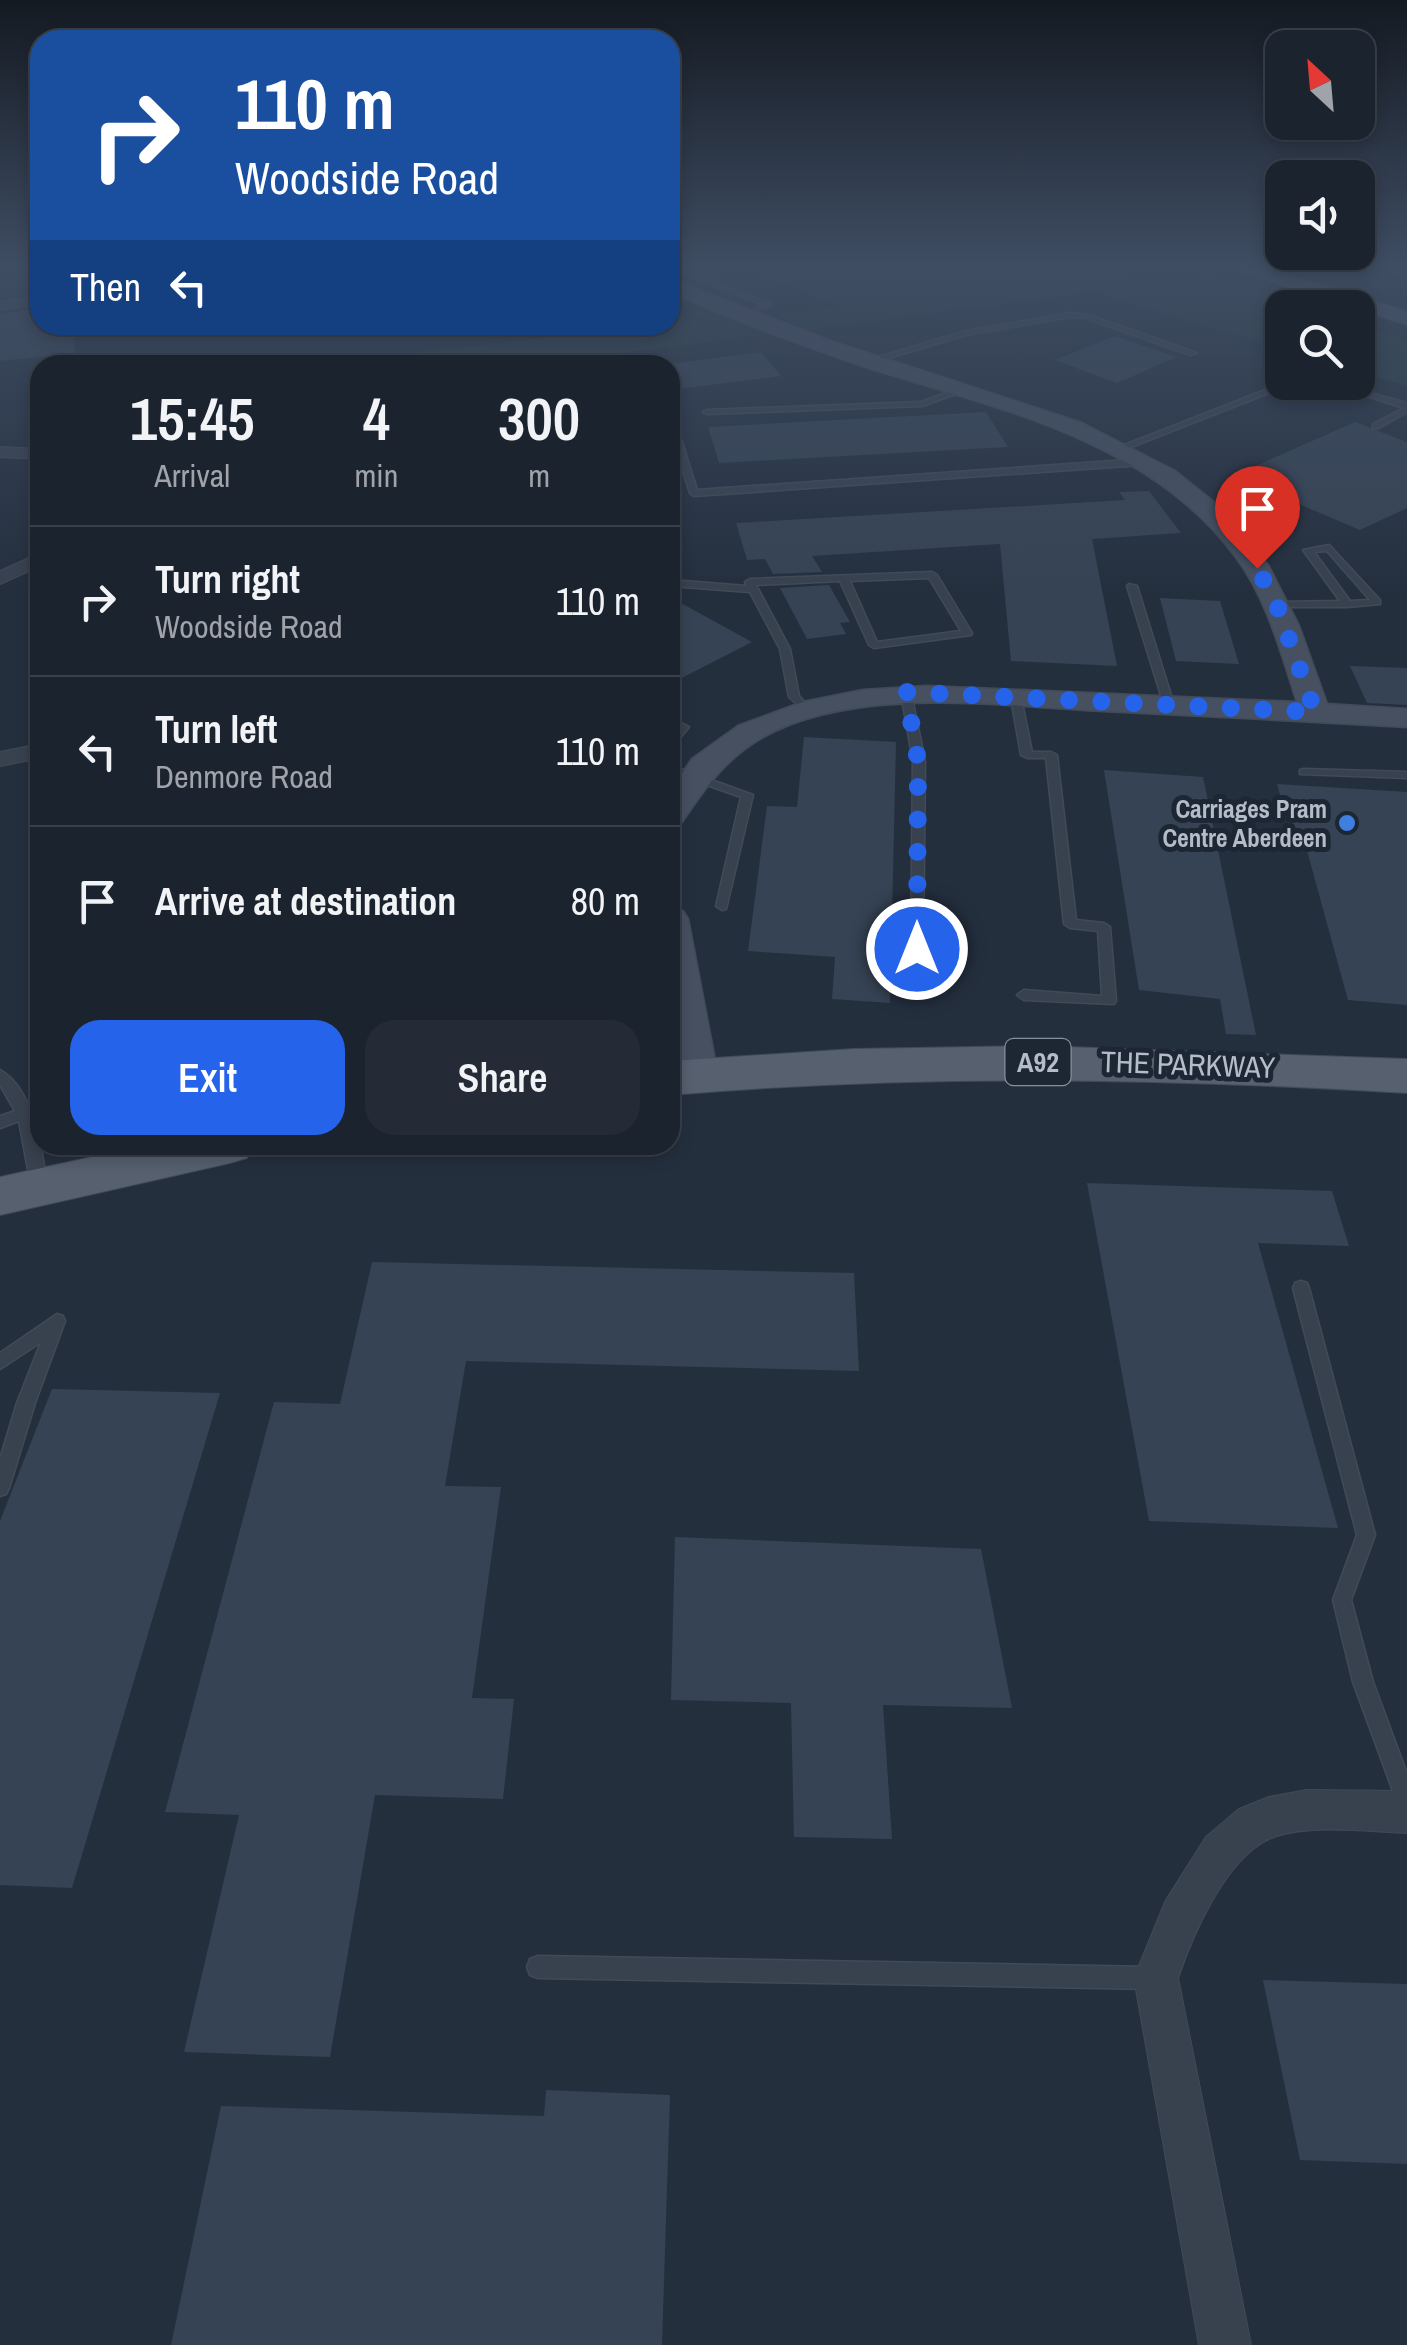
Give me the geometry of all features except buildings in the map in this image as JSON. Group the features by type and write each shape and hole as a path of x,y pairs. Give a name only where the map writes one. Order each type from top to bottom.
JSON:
{"main road":[{"name":"THE PARKWAY","path":"684,1077 875,1066 1065,1062 1242,1066 1407,1076"},
{"path":"20,1191 184,1155"}],"street":[{"path":"906,372 1056,420 1142,462 1184,490 1226,526 1257,568 1277,605 1315,712"},
{"path":"0,452 30,454"},
{"path":"0,578 30,564"},
{"path":"683,772 761,728 807,710 906,692 1407,718"},
{"path":"0,759 30,753"},
{"path":"680,1032 684,1077"},
{"path":"1224,2345 1156,1978 1171,1932 1210,1866 1254,1824 1319,1809 1407,1812"}],"lane":[{"path":"707,412 922,404 963,390"},
{"path":"1118,449 1265,393"},
{"path":"1375,396 1407,408"},
{"path":"1376,426 1407,408"},
{"path":"680,449 694,493 1142,462"},
{"path":"1277,605 1347,604 1377,602 1328,548 1308,550 1347,604"},
{"path":"807,710 794,697 785,649 750,582 842,577 932,575 967,633 874,645 842,577"},
{"path":"680,583 754,589"},
{"path":"1132,586 1170,704"},
{"path":"906,692 918,761 917,949"},
{"path":"1016,698 1026,756 1051,754 1070,924 1104,927 1109,1001 1024,996"},
{"path":"683,772 747,794 722,906"},
{"path":"1304,772 1407,775"},
{"path":"0,1076 25,1113 30,1128"},
{"path":"0,1122 25,1113"},
{"path":"20,1191 30,1144"},
{"path":"1301,1288 1366,1534 1342,1600 1363,1682 1407,1802"},
{"path":"0,1362 58,1321 26,1403 0,1488"},
{"path":"538,1967 1156,1978"}],"green space":[{"path":"1375,372 1407,372 1407,386 1375,377"}],"place":[{"name":"Carriages Pram Centre Aberdeen","path":"1347,823"}],"route":[{"path":"917,949 918,761 906,692 1315,712 1277,605 1257,568"}]}
